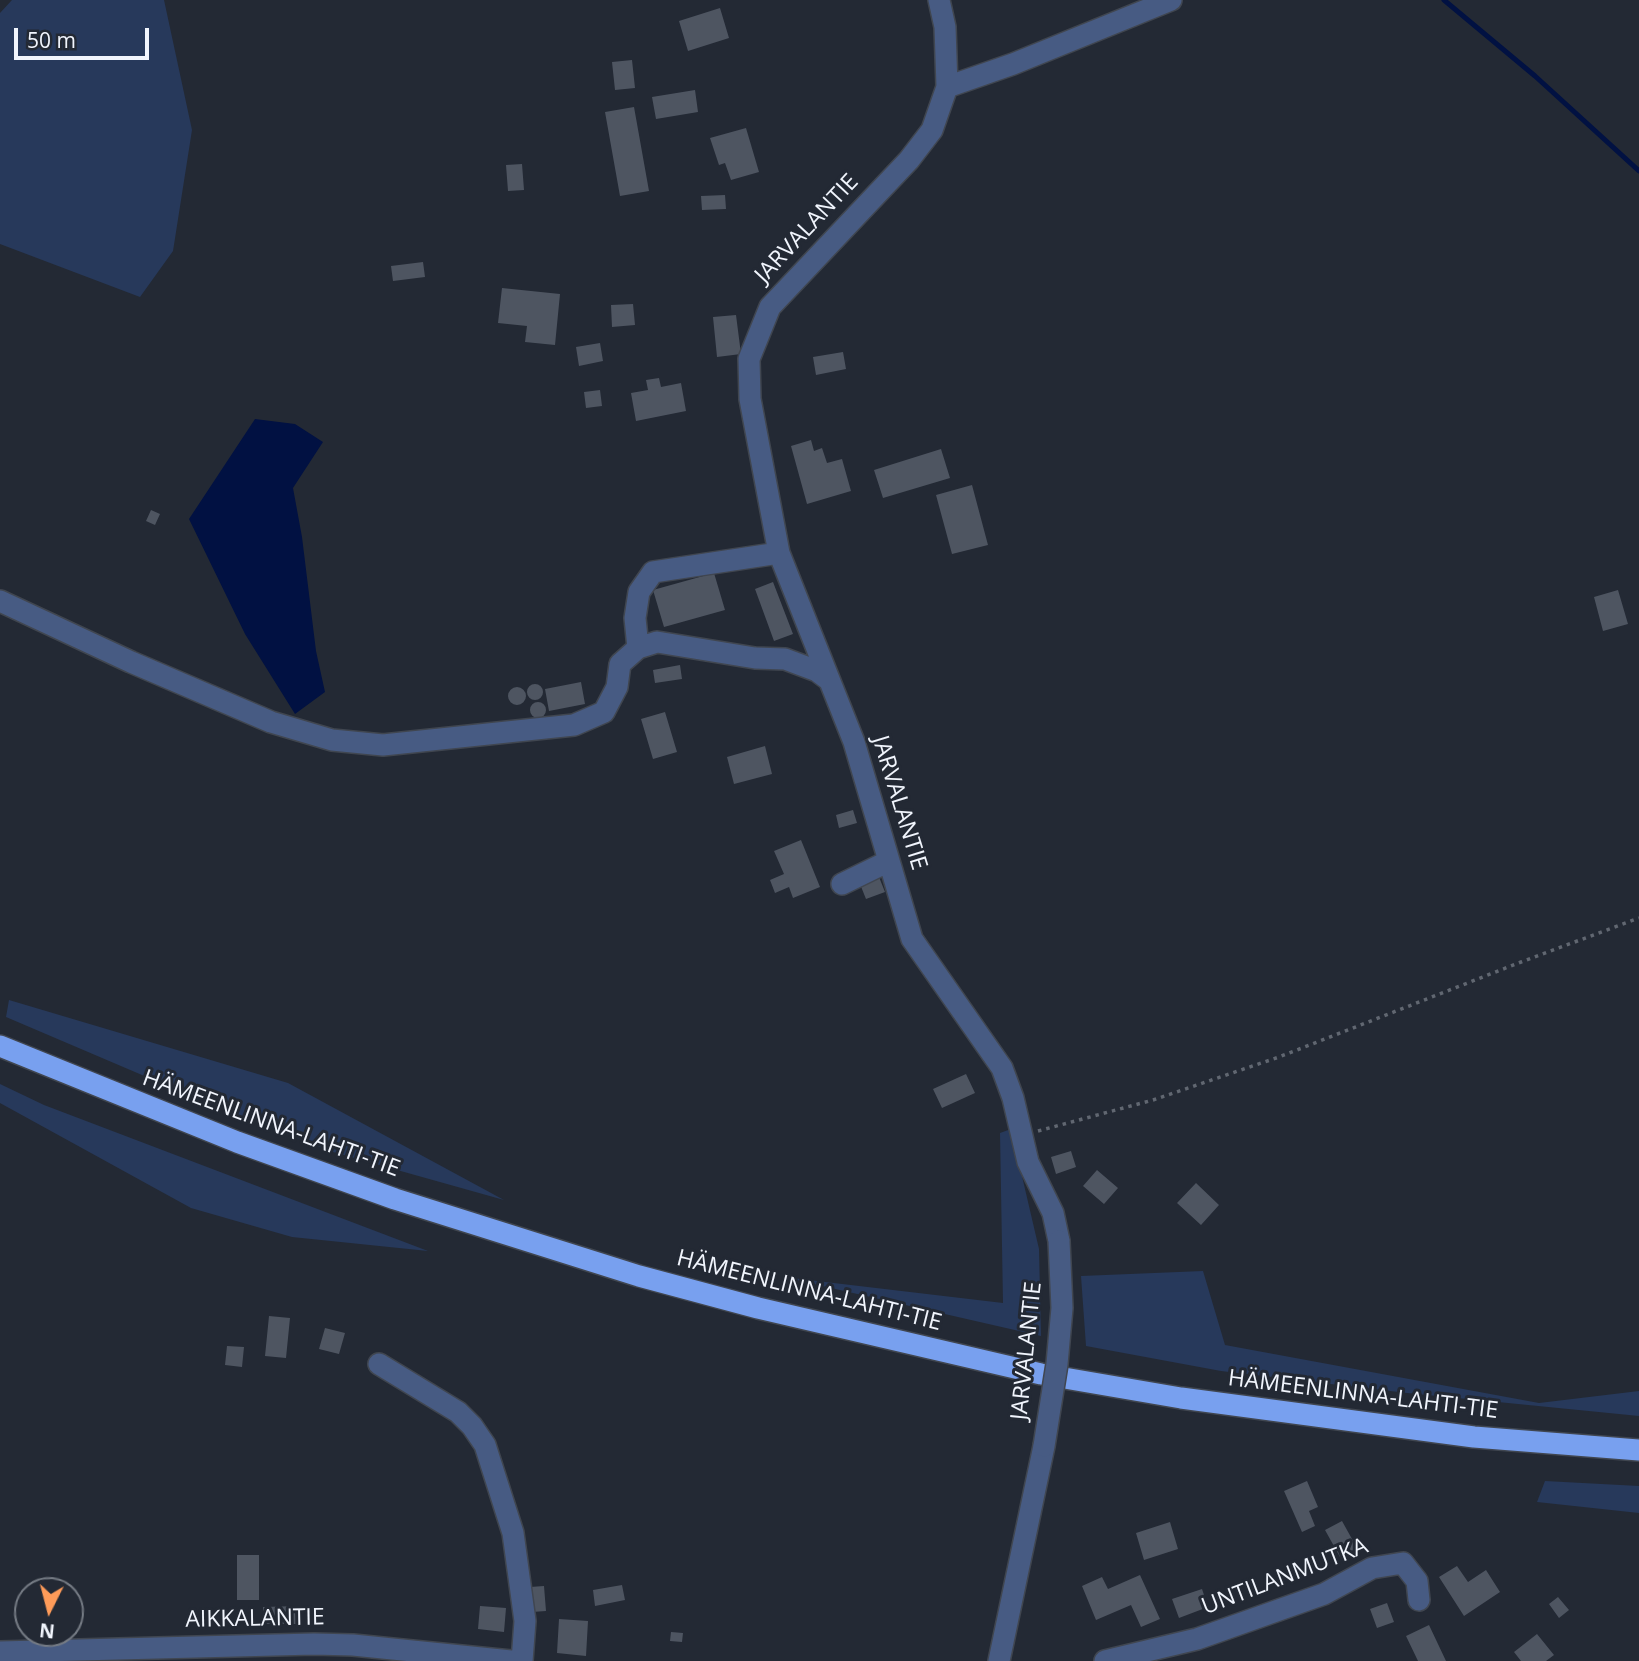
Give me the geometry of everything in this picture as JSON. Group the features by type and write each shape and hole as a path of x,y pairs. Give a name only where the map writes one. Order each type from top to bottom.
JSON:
{"highway":[{"name":"HÄMEENLINNA-LAHTI-TIE","path":"0,1046 237,1142 396,1199 639,1276 772,1311 1041,1374 1181,1398 1474,1437 1639,1450"}],"street":[{"name":"JARVALANTIE","path":"939,0 945,27 947,87 932,130 909,160 770,307 749,359 750,399 779,553 854,742 912,939 1002,1068 1013,1098 1028,1162 1053,1213 1059,1241 1062,1308 1058,1364 1044,1446 999,1661"},
{"path":"947,87 1013,64 1171,0"},
{"path":"638,648 635,618 639,592 653,572 779,553"},
{"path":"0,601 131,662 281,725 332,740 383,745 574,725 604,712 617,687 620,664 638,648 657,642 755,658 785,659 817,671 829,680"},
{"path":"842,884 889,861"},
{"path":"379,1364 458,1412 485,1445 513,1533 525,1621 522,1661"},
{"name":"UNTILANMUTKA","path":"1105,1661 1197,1639 1324,1594 1372,1569 1403,1563 1417,1581 1419,1600"},
{"name":"AIKKALANTIE","path":"0,1652 273,1645 351,1653 511,1661"}],"path":[{"path":"1022,1135 1153,1100 1279,1057 1639,918"}],"shaded area":[{"path":"12,0 164,0 192,130 173,251 140,297 0,244 0,13"},
{"path":"255,419 295,424 323,442 293,488 316,651 325,692 295,714 245,634 189,519"},
{"path":"9,1000 288,1083 504,1200 333,1152 210,1104 6,1017"},
{"path":"0,1084 44,1105 428,1251 292,1237 191,1208 0,1103"},
{"path":"1011,1129 1039,1249 1041,1336 783,1277 1003,1303 1000,1133"},
{"path":"1203,1271 1225,1345 1539,1403 1639,1391 1639,1416 1221,1371 1086,1346 1081,1276"},
{"path":"1545,1481 1639,1486 1639,1513 1537,1502"}],"building":[{"path":"720,8 729,38 688,51 679,21"},
{"path":"632,60 635,88 615,90 612,62"},
{"path":"695,90 698,112 656,119 652,97"},
{"path":"634,107 649,191 620,196 605,112"},
{"path":"746,128 759,172 731,180 725,163 719,165 710,138"},
{"path":"522,164 524,190 508,191 506,165"},
{"path":"725,195 726,209 702,210 701,196"},
{"path":"423,262 425,277 393,281 391,266"},
{"path":"502,288 560,294 555,345 525,342 527,326 498,323"},
{"path":"633,304 635,325 612,327 611,305"},
{"path":"736,315 741,354 717,357 713,317"},
{"path":"600,343 603,361 579,366 576,347"},
{"path":"843,352 846,369 816,375 813,357"},
{"path":"659,378 661,387 681,383 686,411 636,421 631,393 648,390 646,380"},
{"path":"600,390 602,406 586,408 584,392"},
{"path":"811,440 814,451 822,448 827,463 842,459 851,491 807,504 791,446"},
{"path":"941,449 950,478 883,498 874,470"},
{"path":"972,485 988,545 952,554 936,495"},
{"path":"151,510 160,514 155,525 146,521"},
{"path":"714,573 725,610 664,627 653,590"},
{"path":"773,582 793,634 774,641 755,589"},
{"path":"1618,590 1628,624 1603,631 1594,597"},
{"path":"680,665 682,679 655,683 653,670"},
{"path":"581,682 585,704 549,711 545,689"},
{"path":"532,684 538,684 543,692 541,698 532,700 527,695 527,689"},
{"path":"517,687 523,690 526,696 523,702 517,705 511,702 508,696 511,690"},
{"path":"535,702 541,702 546,710 544,716 535,718 530,713 530,707"},
{"path":"665,712 677,752 653,759 641,719"},
{"path":"765,746 772,774 734,784 727,757"},
{"path":"853,810 857,823 839,828 836,815"},
{"path":"801,840 820,887 793,898 789,887 775,893 770,880 784,874 774,851"},
{"path":"879,877 885,892 866,899 860,884"},
{"path":"966,1074 975,1093 942,1108 933,1089"},
{"path":"1071,1151 1076,1167 1056,1174 1051,1157"},
{"path":"1097,1170 1118,1188 1104,1204 1083,1186"},
{"path":"1196,1183 1219,1205 1201,1225 1177,1203"},
{"path":"269,1316 290,1318 286,1358 265,1356"},
{"path":"325,1328 345,1333 339,1354 319,1349"},
{"path":"227,1346 244,1347 242,1367 225,1365"},
{"path":"1307,1481 1318,1507 1309,1511 1315,1526 1302,1532 1284,1491"},
{"path":"1342,1521 1357,1548 1340,1557 1325,1530"},
{"path":"1170,1522 1178,1549 1144,1560 1136,1533"},
{"path":"237,1555 259,1555 259,1600 237,1600"},
{"path":"1457,1566 1468,1582 1486,1570 1500,1592 1464,1616 1439,1577"},
{"path":"1140,1575 1160,1619 1141,1627 1131,1605 1096,1620 1082,1586 1102,1577 1108,1589"},
{"path":"622,1585 625,1600 595,1606 593,1590"},
{"path":"544,1586 546,1611 532,1612 530,1587"},
{"path":"1202,1589 1208,1607 1179,1618 1172,1599"},
{"path":"1558,1597 1569,1610 1559,1618 1549,1604"},
{"path":"1387,1603 1394,1622 1377,1628 1370,1609"},
{"path":"300,1606 300,1624 263,1624 263,1607"},
{"path":"480,1606 506,1608 504,1632 478,1629"},
{"path":"559,1619 588,1621 586,1656 557,1653"},
{"path":"1429,1625 1446,1661 1418,1661 1406,1636"},
{"path":"671,1632 683,1633 682,1642 670,1641"},
{"path":"1537,1634 1554,1655 1546,1661 1521,1661 1514,1652"}],"waterway":[{"path":"1444,0 1535,76 1639,171"}]}
